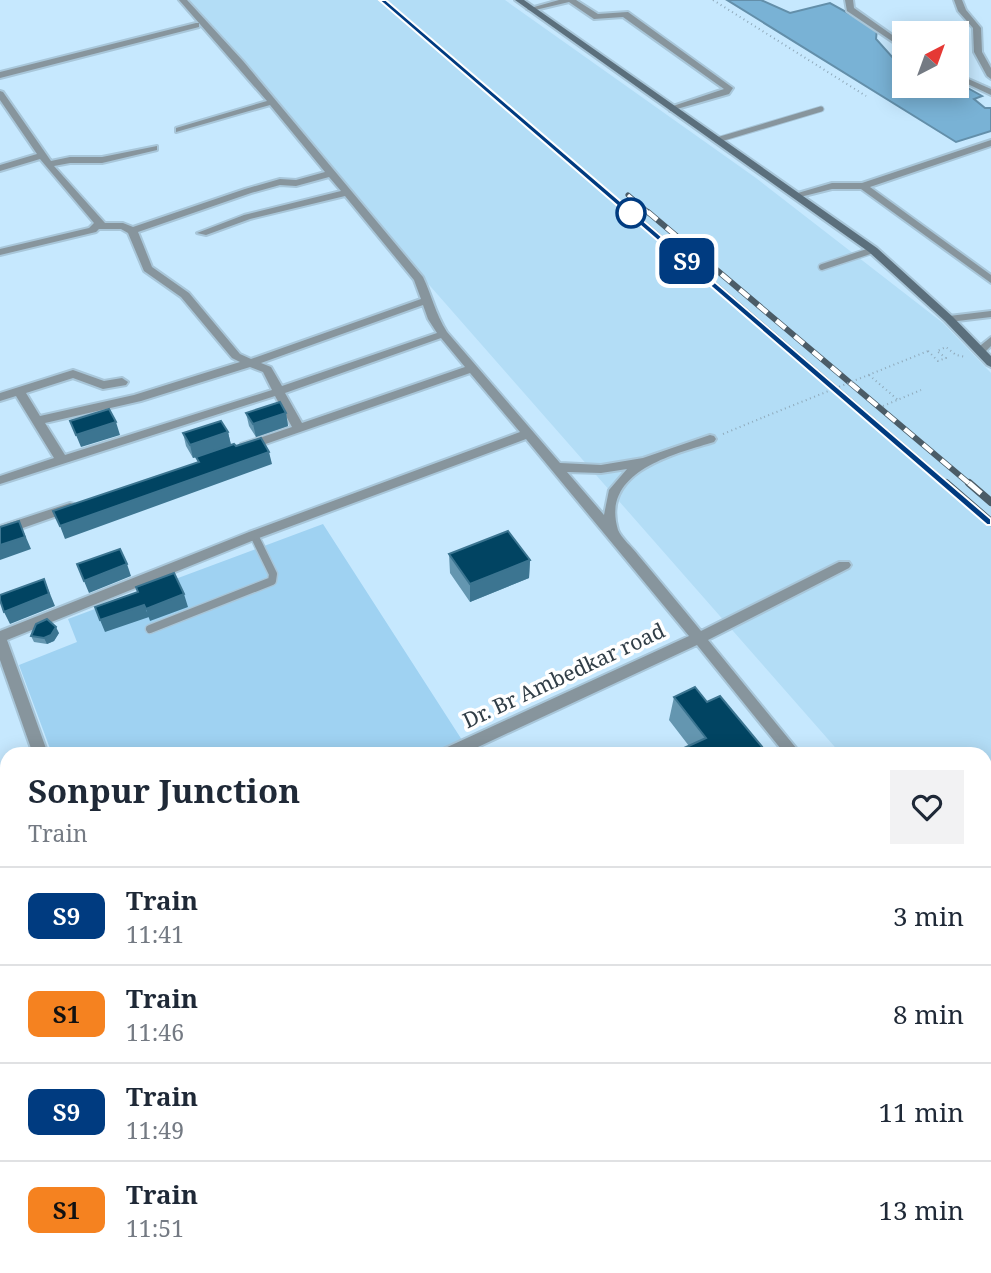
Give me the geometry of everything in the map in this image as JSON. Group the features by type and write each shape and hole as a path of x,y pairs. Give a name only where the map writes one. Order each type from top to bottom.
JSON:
{"main road":[{"path":"519,0 873,250 949,319 991,363"}],"street":[{"path":"174,0 235,69 248,73"},
{"path":"183,0 248,73 329,174 419,279 433,319 443,334 612,532 788,747"},
{"path":"531,9 569,0 597,17 625,14 729,88 726,92 673,109"},
{"path":"849,0 850,9 892,39"},
{"path":"958,0 962,11 978,28 978,52 991,76"},
{"path":"0,75 196,25"},
{"path":"970,82 991,92"},
{"path":"0,94 45,160 97,219 99,226"},
{"path":"179,130 271,102"},
{"path":"796,195 832,186 863,186 991,143"},
{"path":"0,168 45,160 102,160 154,148"},
{"path":"132,231 244,192 280,182 296,183 329,174"},
{"path":"863,186 991,280"},
{"path":"202,233 247,217 345,193"},
{"path":"0,252 99,226 123,226 132,231 148,269 184,295 230,350 267,370 299,429"},
{"path":"37,421 134,397 249,362 428,300"},
{"path":"949,319 991,314"},
{"path":"0,480 280,391 443,334"},
{"path":"980,351 991,340"},
{"path":"234,451 472,369"},
{"path":"0,397 73,373 103,384 122,382"},
{"path":"19,391 62,461"},
{"path":"38,747 0,639 254,535 528,434"},
{"path":"557,467 601,468 641,462 710,439"},
{"path":"612,532 611,503 623,481 641,462"},
{"path":"0,531 78,504"},
{"name":"Dr. Br Ambedkar road","path":"463,747 699,638 844,565"}],"lane":[{"path":"717,140 821,109"},
{"path":"821,267 873,250"},
{"path":"150,629 272,581 273,575 254,535"}],"path":[{"path":"713,0 866,96"},
{"path":"710,439 928,351 938,360 946,358 937,351 946,347 956,355"},
{"path":"869,375 899,400"},
{"path":"883,406 921,390"}],"shaded area":[{"path":"179,0 505,0 756,178 943,323 991,373 991,747 835,747"},
{"path":"727,0 761,0 790,13 830,3 877,29 876,39 892,57 892,98 970,98 970,89 982,96 974,99 985,108 991,108 991,131 956,142"},
{"path":"323,524 462,740 446,747 49,747 19,665 77,642 68,619"}],"building":[{"path":"280,402 286,413 253,424 246,413"},
{"path":"109,409 116,422 76,435 70,421"},
{"path":"221,421 228,432 190,445 183,433"},
{"path":"261,438 269,452 60,526 53,511 199,462 196,457"},
{"path":"19,521 25,537 0,545 0,527"},
{"path":"508,531 530,560 470,584 449,554"},
{"path":"120,549 127,564 84,581 77,564"},
{"path":"174,573 184,594 146,609 144,605 100,620 95,607 138,592 136,587"},
{"path":"44,579 49,594 4,612 0,595"},
{"path":"47,619 56,627 51,635 44,638 31,636 36,624"},
{"path":"695,687 707,702 720,696 762,747 686,747 706,738 674,697"}],"railway":[{"path":"383,0 632,214"},
{"path":"628,195 650,214"},
{"path":"630,212 948,485"},
{"path":"648,212 971,485"},
{"path":"946,483 991,522"},
{"path":"969,483 991,502"}],"train":[{"name":"S9","path":"383,0 991,522"}]}
